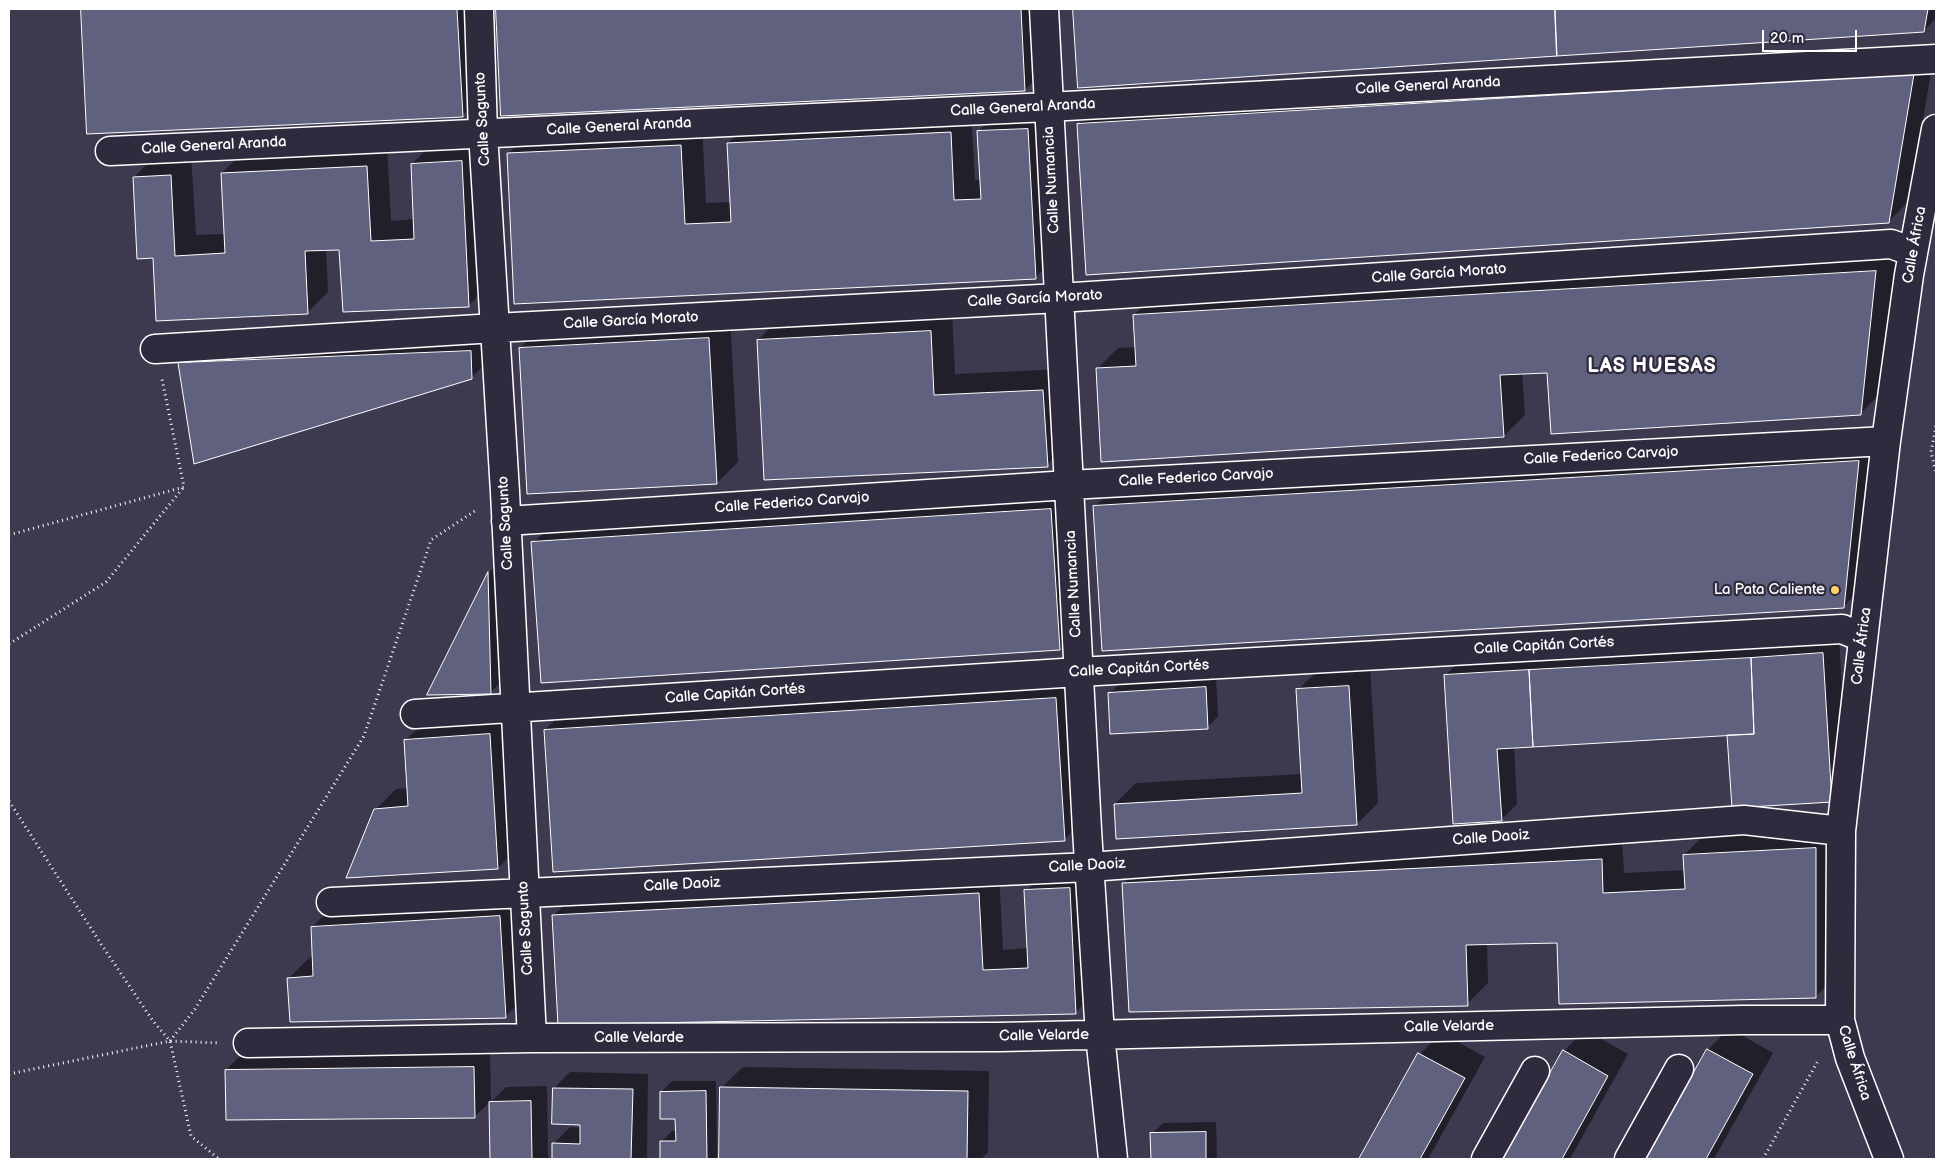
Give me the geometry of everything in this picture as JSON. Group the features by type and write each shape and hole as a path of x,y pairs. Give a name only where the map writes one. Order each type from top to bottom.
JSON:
{"street":[{"name":"Calle Sagunto","path":"479,9 483,133 505,492 532,1038"},
{"name":"Calle Numancia","path":"1044,9 1089,866 1100,1035 1113,1159"},
{"name":"Calle General Aranda","path":"110,151 1048,107 1936,59"},
{"name":"Calle África","path":"1888,1159 1850,1058 1840,1020 1841,831 1886,441 1913,252 1936,129"},
{"name":"Calle García Morato","path":"156,348 1059,298 1892,244 1913,252"},
{"name":"Calle Federico Carvajo","path":"506,521 1069,485 1886,441"},
{"name":"Calle Capitán Cortés","path":"416,714 1078,672 1842,629 1862,637"},
{"name":"Calle Daoiz","path":"331,902 1089,866 1744,820 1841,831"},
{"name":"Calle Velarde","path":"248,1043 532,1038 1100,1035 1743,1020 1840,1020"},
{"path":"1629,1159 1679,1069"},
{"path":"1486,1159 1534,1071"}],"path":[{"path":"156,348 184,487"},
{"path":"1936,426 1931,452 1936,474"},
{"path":"9,535 184,487"},
{"path":"9,644 106,582 184,487"},
{"path":"170,1041 195,1009 364,736 431,540 505,492"},
{"path":"9,801 101,944 153,1021 170,1041 190,1136 219,1159"},
{"path":"1763,1159 1840,1020"},
{"path":"9,1074 170,1041 248,1043"}],"building":[{"path":"81,9 457,9 463,117 87,134"},
{"path":"496,9 1021,9 1025,91 501,116"},
{"path":"1073,9 1555,9 1557,56 1078,88"},
{"path":"1555,9 1928,9 1924,32 1557,56"},
{"path":"1914,74 1889,223 1086,275 1077,124"},
{"path":"1028,129 1036,279 514,304 507,153 681,145 685,224 731,222 727,143 951,132 954,200 981,199 977,131"},
{"path":"462,161 469,307 343,312 339,250 305,251 308,314 156,321 153,258 137,259 133,177 171,175 175,256 225,253 221,173 367,166 371,241 414,239 411,164"},
{"path":"1876,271 1861,415 1551,434 1547,373 1500,375 1504,437 1101,462 1096,368 1136,366 1133,315"},
{"path":"931,331 934,395 1043,390 1048,467 764,480 757,340"},
{"path":"709,338 717,484 527,494 519,348"},
{"path":"471,351 472,379 194,464 178,363"},
{"path":"1859,461 1844,608 1102,651 1093,506"},
{"path":"1051,509 1060,650 541,683 531,542"},
{"path":"488,572 491,694 427,695"},
{"path":"1823,653 1832,802 1732,808 1727,735 1754,734 1751,658"},
{"path":"1751,658 1754,734 1533,747 1529,670"},
{"path":"1529,670 1533,747 1497,749 1502,821 1453,824 1444,675"},
{"path":"1349,686 1357,825 1116,839 1114,804 1302,793 1296,689"},
{"path":"1206,687 1208,729 1110,734 1108,693"},
{"path":"1056,698 1065,841 553,872 544,730"},
{"path":"490,734 498,869 346,878 374,809 408,806 404,740"},
{"path":"1816,848 1816,998 1559,1004 1557,943 1466,945 1468,1006 1129,1012 1122,883 1602,859 1603,893 1685,889 1683,855"},
{"path":"1070,888 1076,1014 558,1025 552,915 979,893 983,970 1028,968 1024,890"},
{"path":"500,916 506,1018 290,1022 287,978 313,976 311,927"},
{"path":"1707,1049 1753,1074 1706,1159 1645,1159"},
{"path":"1563,1050 1608,1076 1562,1159 1502,1159"},
{"path":"1418,1053 1465,1078 1420,1159 1359,1159"},
{"path":"474,1067 475,1118 226,1120 225,1070"},
{"path":"720,1087 968,1091 967,1159 719,1159"},
{"path":"553,1088 633,1089 631,1159 552,1159 552,1143 580,1144 580,1125 552,1124"},
{"path":"706,1091 707,1159 660,1159 660,1141 676,1141 675,1119 660,1119 660,1092"},
{"path":"531,1101 532,1159 490,1159 489,1102"},
{"path":"1206,1132 1206,1159 1151,1159 1150,1133"}],"place":[{"name":"La Pata Caliente","path":"1835,590"}],"district":[{"name":"LAS HUESAS","path":"1652,367"}]}
